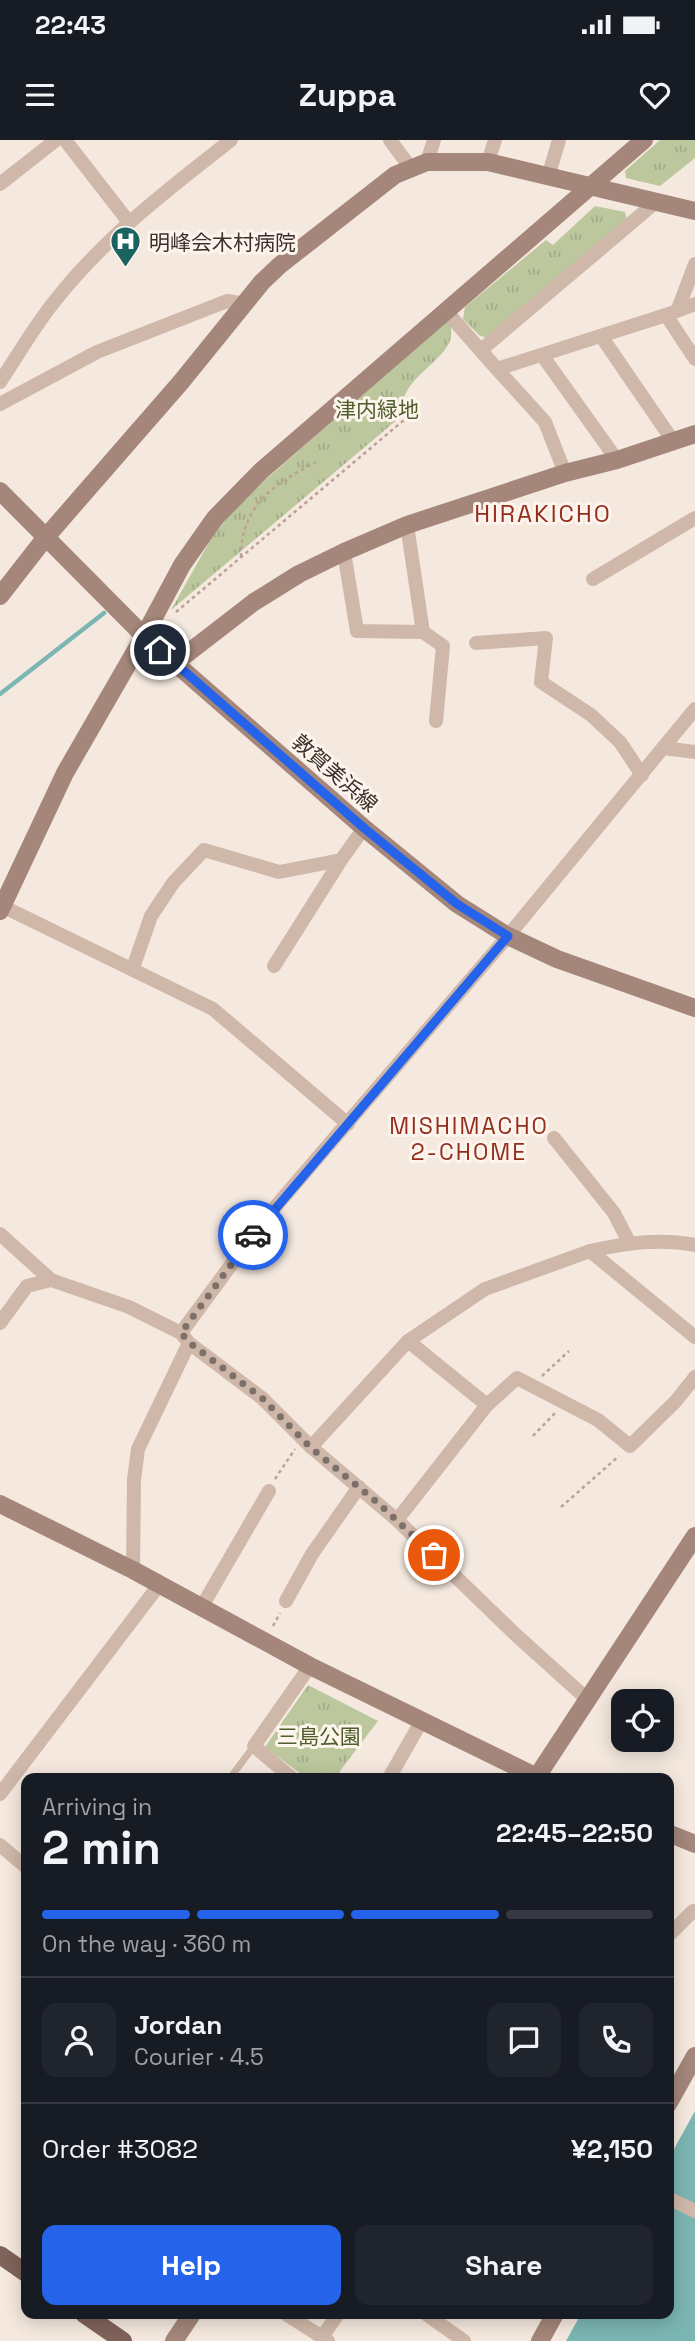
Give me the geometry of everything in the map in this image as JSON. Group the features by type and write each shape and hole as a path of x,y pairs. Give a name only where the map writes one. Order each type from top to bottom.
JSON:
{"main road":[{"path":"0,2255 21,2270"},
{"path":"91,2319 122,2341"}],"street":[{"path":"0,184 56,140"},
{"path":"65,140 128,222"},
{"path":"390,140 419,164"},
{"path":"419,164 434,140"},
{"path":"488,162 495,140"},
{"path":"548,177 559,140"},
{"path":"348,1124 213,1009 133,968 1,909 65,773 196,542 226,505 261,471 445,310 644,140"},
{"path":"0,382 53,303 128,222 228,141"},
{"path":"0,596 46,537 280,265 395,175 419,164 488,162 695,211"},
{"path":"481,350 656,202"},
{"path":"672,312 695,264"},
{"path":"0,404 97,352 222,303 244,304"},
{"path":"497,369 695,304"},
{"path":"445,310 545,422 565,473"},
{"path":"672,312 695,359"},
{"path":"601,336 673,441"},
{"path":"542,355 617,460"},
{"path":"175,663 254,602 299,574 344,552 407,525 695,433"},
{"name":"敦賀美浜線","path":"0,491 145,636 364,828 457,904 508,936 568,963 695,1008"},
{"path":"593,579 695,517"},
{"path":"407,525 423,632"},
{"path":"344,552 357,632 423,632 443,646 436,721"},
{"path":"477,643 546,638 541,682 591,715 620,742 642,775"},
{"path":"133,1570 134,1480 138,1449 185,1338 264,1220 508,936 695,709"},
{"path":"664,748 695,752"},
{"path":"274,966 364,828"},
{"path":"133,968 151,916 173,883 204,850 279,872 341,860"},
{"path":"554,1138 614,1213 629,1242"},
{"path":"0,1234 51,1280 129,1307 185,1338 262,1398 307,1443 397,1520 516,1635 587,1699"},
{"path":"307,1443 408,1341 485,1289 590,1251 629,1242 676,1241 695,1245"},
{"path":"590,1251 695,1337"},
{"path":"0,1323 27,1286 51,1280"},
{"path":"408,1341 487,1405"},
{"path":"397,1520 487,1405 517,1378 566,1401 598,1420 631,1446 675,1402 695,1377"},
{"path":"286,1601 312,1554 359,1487"},
{"path":"201,1608 269,1491"},
{"path":"0,1504 133,1570 310,1666 527,1773"},
{"path":"540,1773 695,1536"},
{"path":"0,1794 159,1585"},
{"path":"286,1773 254,1746 310,1666"},
{"path":"392,1773 421,1722"},
{"path":"674,1835 695,1844"},
{"path":"0,1845 21,1863"},
{"path":"674,1930 693,1911"},
{"path":"674,2093 695,2056"},
{"path":"674,2201 695,2211"},
{"path":"174,2341 189,2319"},
{"path":"294,2319 325,2339 335,2319"},
{"path":"433,2319 464,2341"},
{"path":"540,2341 552,2319"}],"lane":[{"path":"234,1773 254,1746"}],"path":[{"path":"173,615 404,420"},
{"path":"241,557 245,526 258,502 316,462"},
{"path":"532,1386 569,1351"},
{"path":"533,1436 566,1401"},
{"path":"269,1491 282,1466 307,1443"},
{"path":"561,1507 631,1446"},
{"path":"265,1642 286,1601"}],"green space":[{"path":"660,140 695,140 695,158 660,186 626,178 625,171"},
{"path":"595,206 625,212 627,219 490,338 480,336 463,319 465,307 546,240 553,245"},
{"name":"津内緑地","path":"446,321 451,326 449,343 411,384 403,403 404,414 171,610 212,537 231,513"},
{"name":"三島公園","path":"308,1685 378,1721 339,1773 299,1773 265,1747"}],"water":[{"path":"695,2111 695,2341 566,2341 578,2319 674,2319 674,2149"}],"waterway":[{"path":"0,694 104,613"}],"way so far":[{"path":"253,1235 181,1333 190,1343 262,1398 310,1447 378,1503 434,1555"}],"place":[{"name":"明峰会木村病院","path":"126,269"}],"district":[{"name":"HIRAKICHO","path":"543,513"},
{"name":"MISHIMACHO 2-CHOME","path":"469,1139"}],"route":[{"path":"160,650 364,828 457,904 508,936 253,1235"}]}
